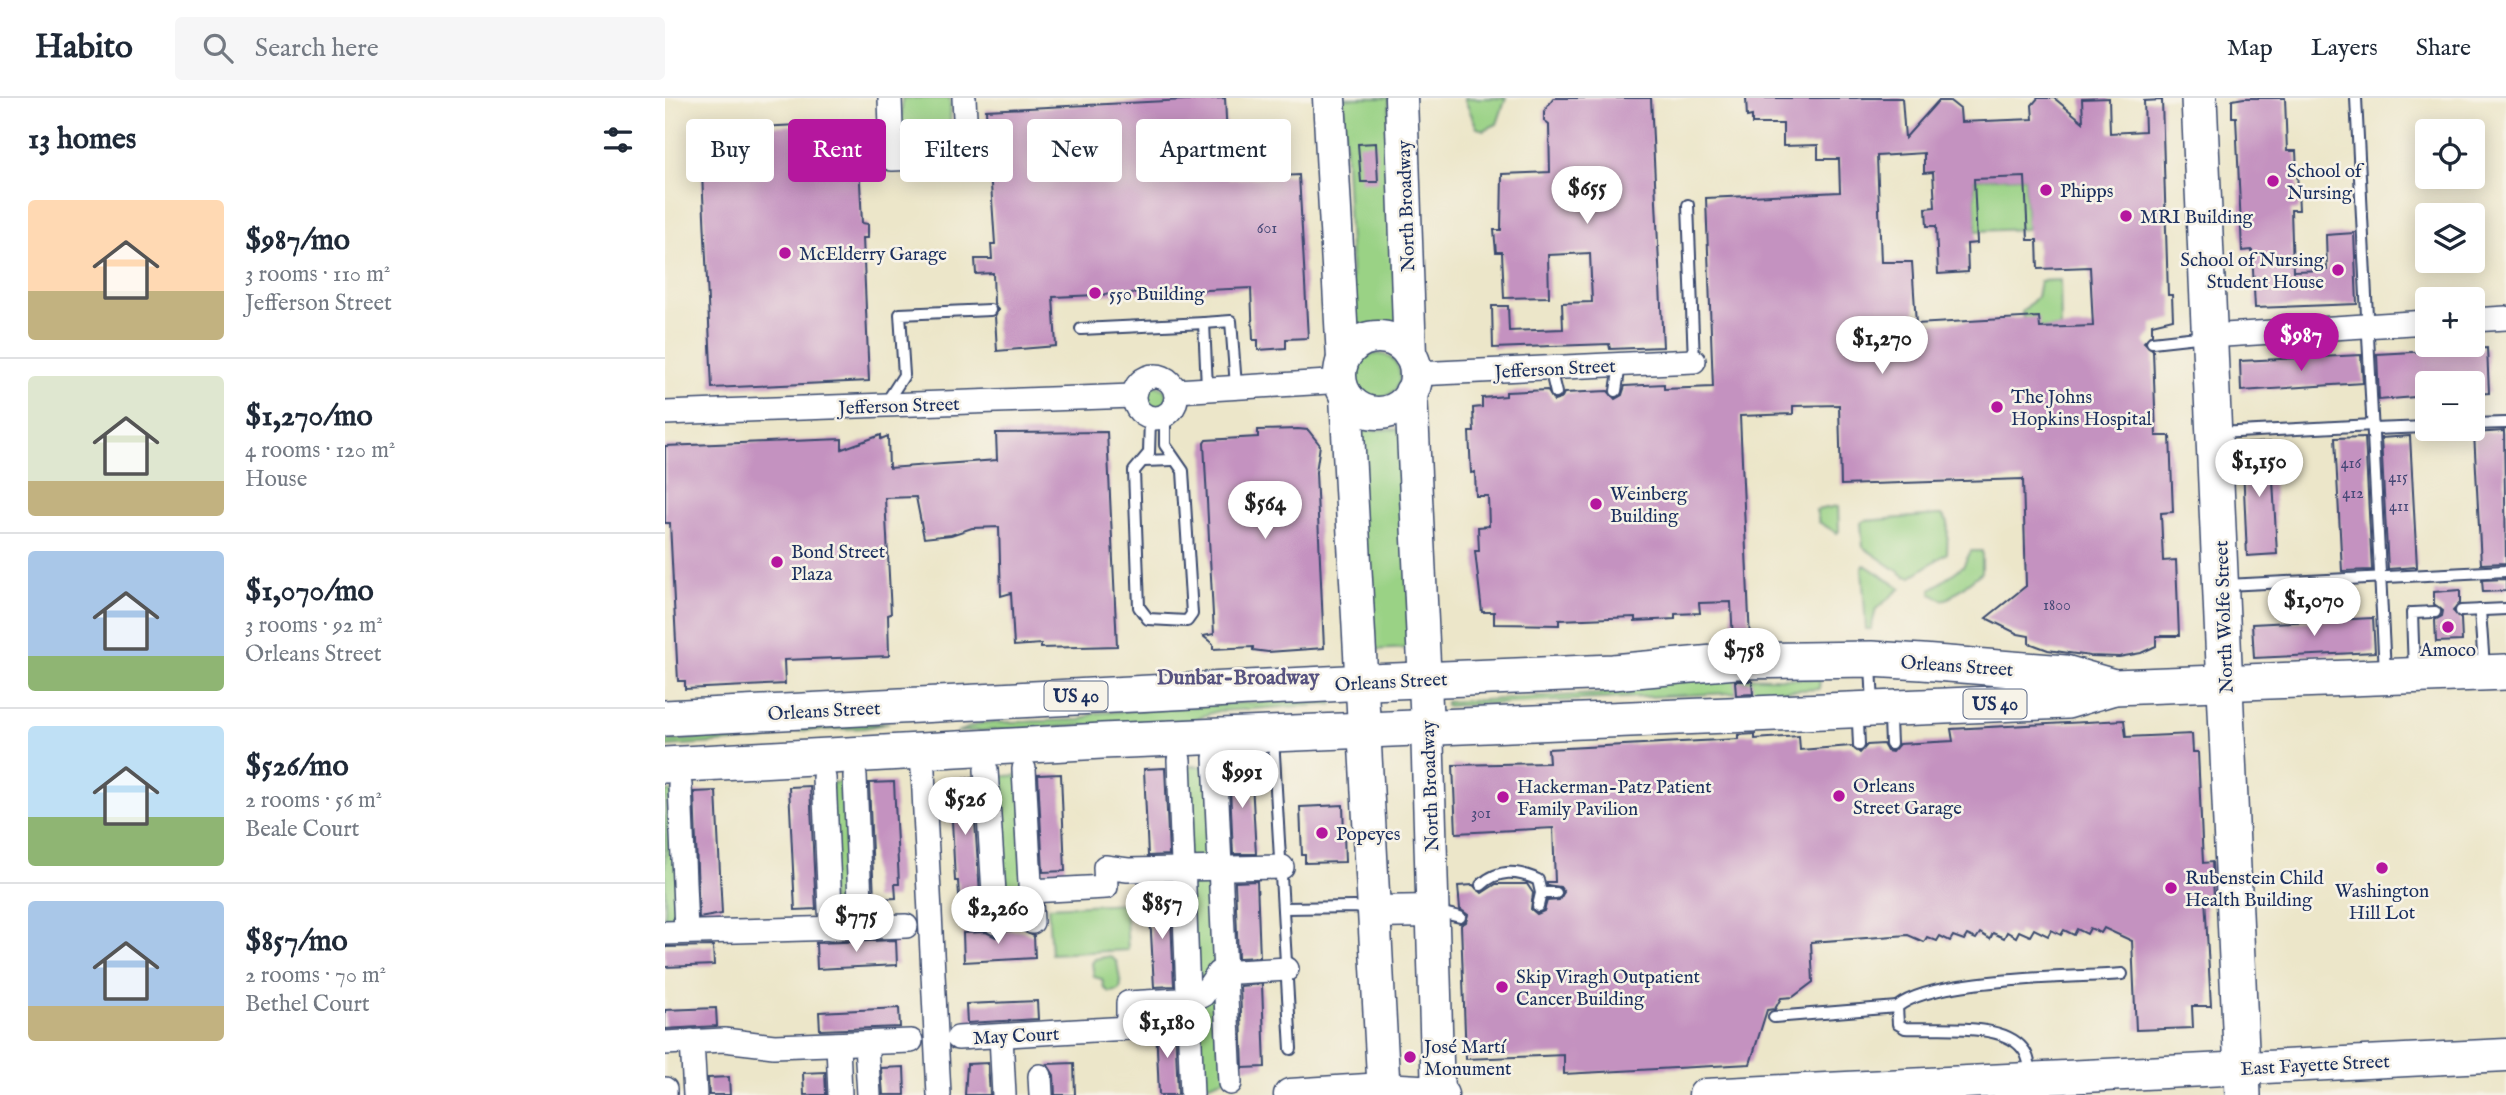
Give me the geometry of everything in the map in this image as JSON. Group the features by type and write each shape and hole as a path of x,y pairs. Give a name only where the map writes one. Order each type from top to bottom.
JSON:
{"main road":[{"path":"1329,98 1384,1092"},
{"name":"North Broadway","path":"1402,98 1424,679 1446,914 1439,1094"},
{"name":"North Wolfe Street","path":"2199,98 2243,1081"},
{"path":"1378,337 1402,346 1412,374 1393,410 1380,413 1357,407 1343,377 1355,344 1378,337"},
{"name":"Orleans Street","path":"665,719 1362,682 1613,672 1736,661 1871,659 2065,673 2114,687"},
{"name":"Orleans Street","path":"672,775 776,759 1427,726 2067,701 2114,687 2495,672"},
{"path":"922,751 936,734 967,719 990,712 1101,695"},
{"path":"776,759 874,741 922,719 939,703"},
{"path":"1375,912 1446,914"},
{"name":"East Fayette Street","path":"1705,1095 1913,1090 2032,1079 2243,1081 2506,1055"},
{"path":"1290,1095 1384,1092 1439,1094"}],"street":[{"path":"890,98 892,159 967,156 964,98"},
{"path":"2485,319 2506,318"},
{"path":"2209,336 2415,323"},
{"name":"Jefferson Street","path":"1412,374 1694,362"},
{"path":"1149,376 1163,377 1176,391 1175,406 1157,417 1138,410 1133,396 1138,383 1149,376"},
{"path":"1176,391 1207,387 1328,382 1343,377"},
{"name":"Jefferson Street","path":"665,413 1133,396"},
{"path":"922,751 939,1095"},
{"path":"1215,758 1230,1083"},
{"path":"1179,760 1192,1095"},
{"path":"1024,769 1032,922"},
{"path":"986,770 996,923"},
{"path":"672,775 676,932 906,926"},
{"path":"855,776 861,927"},
{"path":"824,778 831,929"},
{"path":"1030,891 1106,887 1105,867 1128,870 1282,867"},
{"path":"1189,1000 1202,995 1213,978 1225,973 1287,969"},
{"name":"May Court","path":"958,1038 1128,1028 1128,1003 1189,1000"},
{"path":"1001,1036 1004,1095"},
{"path":"665,1043 724,1040 774,1046 911,1041"},
{"path":"692,1041 695,1095"},
{"path":"866,1043 869,1095"},
{"path":"838,1044 840,1095"},
{"path":"665,1088 665,1095"}],"lane":[{"path":"2357,98 2380,578 2400,676"},
{"path":"1688,205 1694,362"},
{"path":"885,405 904,375 901,314 990,310"},
{"path":"1081,329 1231,321 1236,386"},
{"path":"1204,323 1207,387"},
{"path":"2152,342 2209,336"},
{"path":"1616,391 1620,365"},
{"path":"1550,368 1556,393"},
{"path":"1157,417 1165,445 1183,471 1192,614 1187,621 1148,619 1139,607 1135,471 1149,453 1157,417"},
{"path":"2485,424 2506,423"},
{"path":"2215,433 2415,427"},
{"path":"1143,461 1173,460"},
{"path":"2222,585 2506,571"},
{"path":"2461,611 2506,609"},
{"path":"2480,610 2495,672"},
{"path":"2400,676 2412,613 2435,612"},
{"path":"1859,745 1858,722 1873,708 1871,659"},
{"path":"1873,708 1890,720 1891,744"},
{"path":"1273,734 1291,1049"},
{"path":"1481,885 1491,876 1506,872 1524,874 1538,880 1541,893 1538,906"},
{"path":"1541,893 1556,893"},
{"path":"1284,908 1355,907 1375,912"},
{"path":"1774,1017 1897,1007 1909,997 1941,987 2122,974"},
{"path":"1897,1007 1898,1024 1905,1028 1980,1030 2010,1039 2025,1050 2032,1079"}],"green space":[{"path":"902,98 950,98 950,119 902,119"},
{"path":"1343,98 1389,98 1399,332 1378,327 1354,334"},
{"path":"1464,98 1506,98 1497,124 1484,130 1477,128"},
{"path":"2025,177 2027,229 1976,231 1974,179"},
{"path":"2060,280 2061,328 2040,328 2023,318 2022,312 2037,297 2040,281"},
{"path":"1378,354 1393,361 1400,376 1393,391 1378,398 1363,391 1356,376 1363,361"},
{"path":"1156,386 1164,389 1167,397 1164,405 1156,408 1148,405 1145,397 1148,389"},
{"path":"1403,429 1413,648 1369,650 1351,431"},
{"path":"1838,506 1837,533 1819,522 1816,510"},
{"path":"1942,515 1948,522 1947,553 1911,577 1905,576 1863,547 1861,523 1864,521"},
{"path":"1971,551 1982,551 1982,572 1949,598 1943,600 1931,594 1931,590 1963,566"},
{"path":"1865,565 1901,588 1876,609 1871,629 1866,629 1862,567"},
{"path":"1721,677 1820,679 1819,689 1446,706 1446,702 1599,694 1633,683"},
{"path":"1332,697 1333,704 1218,711 1191,720 957,732 982,723 1081,720 1095,713"},
{"path":"889,723 864,728 794,731 765,740 665,746 665,741 697,739 730,728"},
{"path":"1182,766 1211,766 1227,1078 1194,1089"},
{"path":"1022,775 1029,919 996,921 989,777"},
{"path":"853,782 859,926 832,927 826,783"},
{"path":"677,791 684,927 665,928 665,792"},
{"path":"1125,903 1128,950 1051,954 1048,907"},
{"path":"1110,956 1117,962 1121,986 1118,991 1109,992 1104,988 1102,979 1094,977 1092,963 1095,959"}],"building":[{"path":"1225,98 1226,119 1136,119 1136,182 1291,182 1291,175 1299,175 1308,338 1286,339 1286,348 1258,350 1258,340 1253,340 1251,288 1053,297 1056,346 997,351 995,316 998,310 994,303 993,273 976,274 975,259 992,259 991,244 995,244 991,182 1013,182 1013,119 987,119 986,110"},
{"path":"1554,98 1651,98 1663,347 1610,349 1609,344 1493,348 1492,306 1508,306 1509,331 1563,329 1562,303 1592,302 1590,253 1548,255 1549,297 1504,298 1502,252 1496,252 1494,230 1501,230 1502,174 1550,172 1549,125 1544,121 1544,111"},
{"path":"1746,98 1902,98 1905,138 1938,101 1950,101 1960,109 1961,122 2033,119 2032,105 2038,98 2054,98 2083,122 2082,99 2109,98 2110,133 2145,131 2144,101 2162,100 2168,295 2172,295 2173,319 2152,324 2152,334 2144,342 2153,350 2156,436 2170,436 2173,512 2161,513 2163,561 2176,560 2179,636 2156,636 2156,646 2141,653 2119,657 2090,656 2048,650 2029,643 2029,636 2018,634 1986,618 2026,586 2023,479 1841,485 1839,405 1793,406 1793,414 1740,416 1750,641 1733,641 1731,602 1699,603 1700,613 1675,614 1675,619 1635,621 1635,617 1559,620 1559,625 1494,624 1494,612 1482,612 1475,551 1479,551 1478,527 1489,526 1488,496 1476,496 1475,472 1471,473 1469,432 1474,432 1473,408 1482,407 1482,398 1506,396 1506,392 1547,390 1554,401 1561,399 1564,393 1608,391 1615,399 1622,395 1625,386 1664,384 1664,389 1713,387 1706,198 1840,192 1839,159 1818,159 1818,145 1783,146 1783,124 1752,124 1752,116 1747,117","holes":["1924,153 1924,173 1933,172 1935,207 1926,208 1927,226 1936,226 1938,274 1968,272 1967,244 1977,243 1974,179 2025,177 2028,240 2037,240 2038,269 2090,267 2093,326 2040,328 2039,317 1916,324 1912,262 1881,262 1877,156"]},
{"path":"2285,98 2287,151 2296,151 2299,210 2291,210 2293,271 2327,270 2326,235 2354,233 2357,304 2255,308 2252,250 2242,251 2236,117 2232,117 2232,100"},
{"name":"McElderry Garage","path":"774,126 788,126 788,182 860,182 862,223 868,224 868,238 863,238 869,381 712,388 702,182 774,182"},
{"path":"1376,143 1378,182 1361,182 1358,144"},
{"path":"2485,348 2489,393 2485,393 2485,371 2415,371 2415,397 2379,400 2377,354 2415,352 2415,357 2485,357"},
{"path":"2361,355 2363,383 2241,391 2240,361"},
{"path":"1258,430 1308,430 1320,445 1316,472 1324,648 1268,652 1253,650 1253,647 1213,649 1213,644 1203,636 1214,634 1204,443 1206,440 1258,437"},
{"path":"2504,431 2506,563 2481,564 2474,441 2485,441 2485,432"},
{"name":"Bond Street Plaza","path":"1107,432 1117,646 1014,646 1011,593 1001,596 999,527 972,528 951,535 924,538 916,497 885,498 891,614 888,615 889,656 784,660 785,684 685,689 685,681 678,681 670,523 665,523 665,446 842,439 842,449 881,435 881,439 888,436 889,468 997,460 996,433"},
{"path":"2410,436 2417,567 2388,569 2381,438"},
{"path":"2365,437 2372,570 2342,571 2335,438"},
{"path":"2271,442 2277,554 2247,556 2242,444"},
{"path":"2506,579 2506,591 2483,592 2482,580"},
{"name":"Amoco","path":"2460,590 2460,603 2453,611 2461,619 2462,641 2436,642 2435,620 2442,616 2443,611 2434,604 2434,592"},
{"path":"2373,618 2375,652 2254,658 2252,624"},
{"path":"1735,681 1752,681 1753,694 1736,695"},
{"path":"2124,720 2126,737 2192,734 2193,752 2198,752 2203,863 2212,862 2214,897 2205,897 2211,1006 2192,1006 2193,1028 2136,1030 2132,941 2104,928 2101,933 2090,928 2087,934 2077,929 2074,935 2064,930 2061,935 2051,930 2048,936 2034,929 2030,936 2019,931 2016,937 2007,932 2004,938 1993,933 1990,939 1980,933 1976,939 1967,935 1964,940 1953,936 1950,941 1940,936 1937,941 1927,937 1924,942 1908,935 1811,942 1813,982 1793,997 1781,998 1775,1009 1767,1010 1750,1064 1564,1074 1564,1055 1466,1059 1461,925 1466,922 1468,915 1460,909 1458,886 1473,885 1482,893 1496,884 1527,884 1533,893 1531,909 1537,914 1544,911 1547,901 1559,900 1564,892 1560,887 1547,885 1547,882 1555,882 1553,828 1456,833 1453,765 1549,763 1548,749 1738,739 1738,735 1755,734 1755,739 1799,736 1800,750 1851,746 1860,753 1867,745 1883,744 1887,751 1892,752 1899,744 1953,741 1951,729"},
{"path":"1251,764 1256,854 1233,854 1229,765"},
{"path":"1165,768 1169,855 1148,856 1144,769"},
{"path":"1061,774 1065,871 1043,872 1038,775"},
{"path":"972,778 980,894 959,895 958,881 955,881 950,779"},
{"path":"894,782 899,884 895,884 896,898 874,899 869,783"},
{"path":"810,786 816,909 795,910 789,787"},
{"path":"716,791 722,914 699,918 694,792"},
{"name":"Popeyes","path":"1343,805 1345,862 1305,863 1305,855 1302,855 1300,807"},
{"path":"1257,881 1260,957 1238,958 1235,882"},
{"path":"1170,896 1174,986 1154,987 1149,897"},
{"path":"1021,930 1034,936 1035,958 964,962 963,933 986,932 996,937 1007,931"},
{"path":"896,940 897,965 817,969 816,943"},
{"path":"713,946 714,965 665,967 665,947"},
{"path":"1262,984 1265,1067 1243,1068 1240,986"},
{"path":"1037,1001 1038,1019 967,1023 966,1004"},
{"path":"716,1008 717,1026 665,1029 665,1010"},
{"path":"899,1008 900,1027 820,1030 819,1012"},
{"path":"1175,1024 1178,1095 1159,1095 1156,1025"},
{"path":"988,1063 990,1095 965,1095 967,1064"},
{"path":"1074,1063 1075,1095 1055,1095 1054,1075 1047,1064"},
{"path":"904,1067 905,1095 883,1095 881,1068"},
{"path":"825,1072 826,1095 804,1095 803,1073"},
{"path":"729,1077 730,1095 709,1095 708,1078"}],"place":[{"name":"School of Nursing","path":"2273,181"},
{"name":"Phipps","path":"2046,190"},
{"name":"MRI Building","path":"2126,216"},
{"name":"McElderry Garage","path":"785,253"},
{"name":"School of Nursing Student House","path":"2338,270"},
{"name":"550 Building","path":"1095,293"},
{"name":"The Johns Hopkins Hospital","path":"1997,407"},
{"name":"Weinberg Building","path":"1596,504"},
{"name":"Bond Street Plaza","path":"777,562"},
{"name":"Amoco","path":"2448,627"},
{"name":"Orleans Street Garage","path":"1839,796"},
{"name":"Hackerman-Patz Patient Family Pavilion","path":"1503,797"},
{"name":"Popeyes","path":"1322,833"},
{"name":"Washington Hill Lot","path":"2382,868"},
{"name":"Rubenstein Child Health Building","path":"2171,888"},
{"name":"Skip Viragh Outpatient Cancer Building","path":"1502,987"},
{"name":"José Martí Monument","path":"1410,1057"}],"district":[{"name":"Dunbar-Broadway","path":"1238,677"}]}
